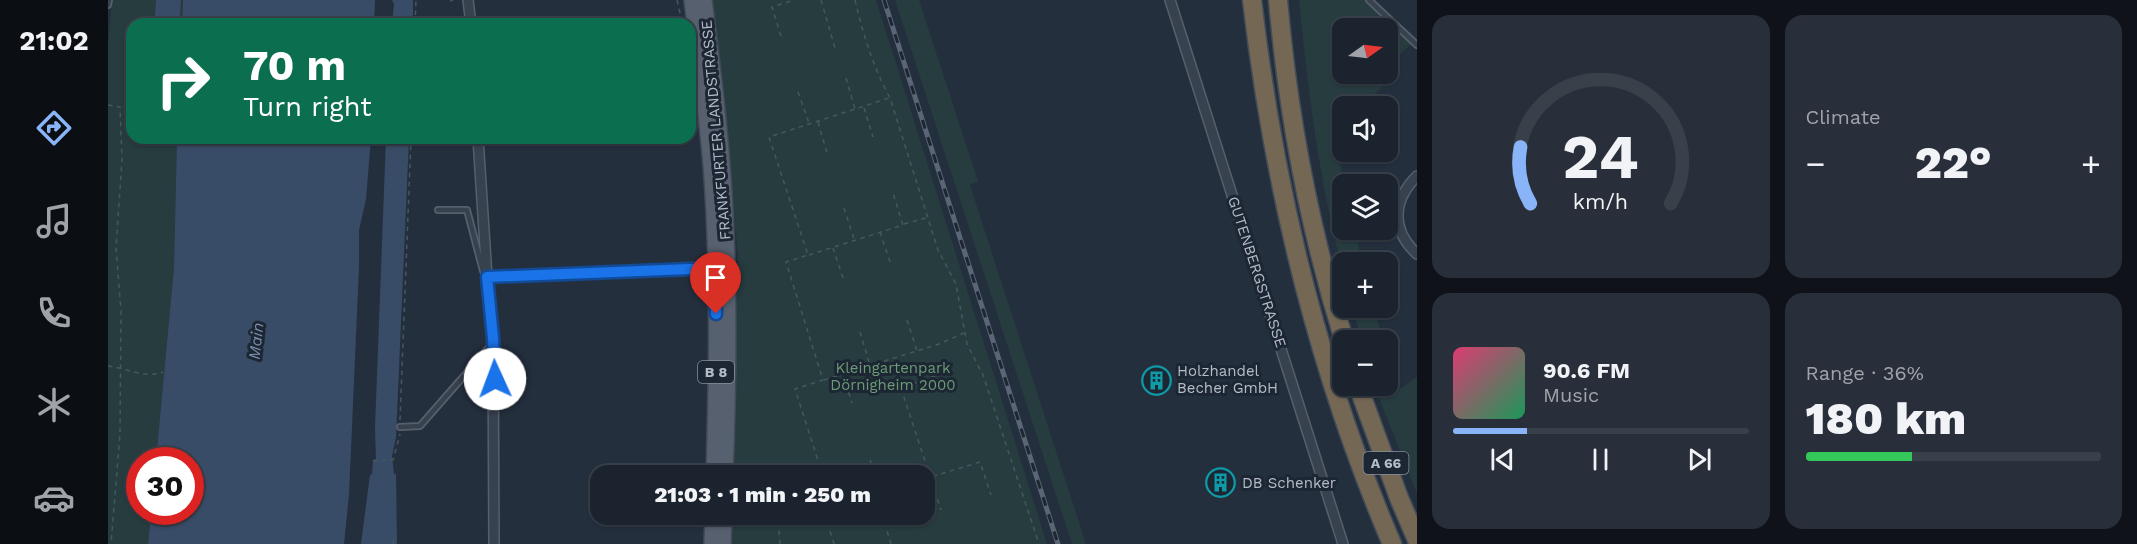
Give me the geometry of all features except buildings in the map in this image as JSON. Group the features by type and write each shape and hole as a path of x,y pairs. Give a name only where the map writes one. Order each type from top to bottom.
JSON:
{"highway":[{"name":"A 66","path":"1252,0 1265,97 1298,265 1320,347 1345,426 1392,544"},
{"path":"1278,0 1290,93 1309,202 1341,330"},
{"name":"A 66","path":"1362,396 1417,540"}],"main road":[{"name":"FRANKFURTER LANDSTRASSE","path":"692,0 694,18"},
{"name":"FRANKFURTER LANDSTRASSE","path":"704,0 717,112 725,214 728,312 725,465"},
{"name":"FRANKFURTER LANDSTRASSE","path":"696,35 711,166 715,268 714,465"},
{"path":"712,544 713,525"},
{"path":"723,544 724,525"}],"street":[{"path":"468,0 470,18"},
{"name":"GUTENBERGSTRASSE","path":"1170,0 1343,544"},
{"path":"478,144 493,342 495,544"},
{"path":"1417,176 1405,190 1399,206 1398,225 1404,241 1417,254"}],"lane":[{"path":"108,5 109,0"},
{"path":"1369,0 1417,45"},
{"path":"438,210 467,210 480,263 487,277 715,268"},
{"path":"400,427 420,426 493,342"}],"path":[{"path":"415,18 416,0"},
{"path":"677,0 681,18"},
{"path":"779,0 780,4"},
{"path":"781,36 772,7 795,0"},
{"path":"821,0 835,48"},
{"path":"855,0 860,25 878,75 890,98 938,250 956,284 967,344 983,375 1039,544"},
{"path":"846,78 856,110"},
{"path":"798,92 809,124"},
{"path":"808,255 769,137 890,98"},
{"path":"108,105 120,107 122,160 116,247 121,311 120,434 111,544"},
{"path":"863,107 873,137"},
{"path":"818,122 827,153"},
{"path":"373,461 393,460 400,436 411,144"},
{"path":"892,190 903,225"},
{"path":"844,208 855,240"},
{"path":"823,380 786,262 927,218"},
{"path":"880,232 891,265"},
{"path":"833,247 843,278"},
{"path":"907,320 917,351"},
{"path":"860,333 870,365"},
{"path":"820,465 795,389 951,340 964,333"},
{"path":"108,366 156,375 163,372"},
{"path":"843,374 852,403"},
{"path":"926,465 901,388 935,376"},
{"path":"870,460 872,465"},
{"path":"935,476 980,462 991,495"},
{"path":"935,492 941,510"},
{"path":"780,544 779,531 782,525"},
{"path":"828,525 834,544"},
{"path":"885,525 891,544"},
{"path":"393,544 394,537"}],"green space":[{"path":"112,0 156,0 156,16 180,16 181,0 183,0 182,18 126,18 126,144 177,144 174,267 157,447 126,447 126,525 150,525 148,544 108,544 108,44"},
{"name":"Kleingartenpark Dörnigheim 2000","path":"712,0 876,0 1047,544 731,544 732,525 935,525 935,465 733,465 738,254"},
{"path":"895,0 919,0 978,181 970,185 1086,544 1072,544"},
{"path":"1299,0 1364,0 1384,18 1332,18 1332,84 1386,84 1372,96 1332,96 1332,162 1340,162 1343,174 1332,174 1332,226 1315,135"},
{"path":"1398,31 1412,44 1398,56"},
{"path":"1335,240 1357,240 1360,252 1338,252"},
{"path":"1356,318 1377,318 1380,330 1358,330"},
{"path":"1417,377 1417,493 1378,396 1398,396 1398,390"}],"water":[{"path":"156,0 181,0 180,17 155,16"},
{"path":"183,0 375,0 374,18 182,18"},
{"path":"392,0 413,0 413,18 393,18 394,4"},
{"name":"Main","path":"177,144 371,144 366,199 359,230 349,494 344,544 148,544 150,525 204,525 204,447 157,447 174,267"},
{"path":"386,144 409,144 396,437 392,456 394,474 396,474 397,544 361,544 370,475 373,460 376,459 375,428"}],"railway":[{"path":"884,0 1058,544"}],"place":[{"name":"Holzhandel Becher GmbH","path":"1156,380"},
{"name":"DB Schenker","path":"1221,483"}],"route":[{"path":"495,379 487,277 715,268 716,314"}]}
